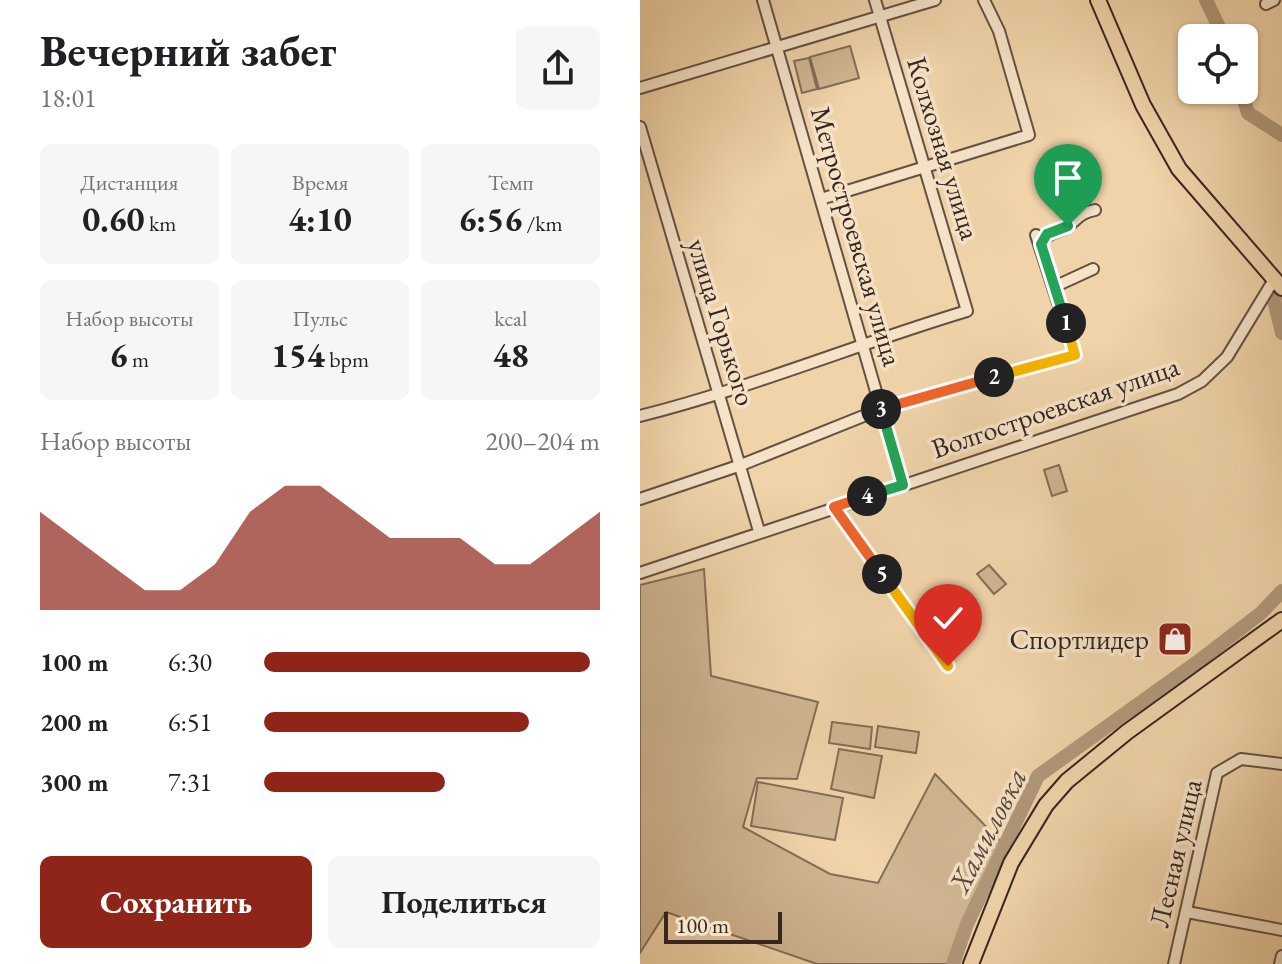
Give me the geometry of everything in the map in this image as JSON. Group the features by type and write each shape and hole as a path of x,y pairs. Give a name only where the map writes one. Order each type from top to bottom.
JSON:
{"main road":[{"path":"1098,0 1143,105 1179,169 1278,283"},
{"path":"971,964 1011,863 1046,805 1067,781 1127,732 1282,620"}],"street":[{"name":"Метростроевская улица","path":"763,0 903,485"},
{"name":"Колхозная улица","path":"863,342 967,311 875,0"},
{"path":"640,88 935,0"},
{"path":"821,199 1029,135 999,31 984,0"},
{"name":"улица Горького","path":"640,127 759,531"},
{"path":"640,499 741,465 881,409 1075,355 1056,286 1039,240 1068,226 1078,214 1095,210"},
{"path":"1056,286 1093,269"},
{"name":"Волгостроевская улица","path":"640,573 1178,394 1202,381 1227,357 1278,283"},
{"path":"640,416 718,396 863,342"},
{"path":"834,507 948,666"},
{"name":"Лесная улица","path":"1174,964 1217,773 1241,759 1282,764"},
{"path":"1187,912 1282,930"},
{"path":"1280,964 1282,956"}],"shaded area":[{"path":"850,46 859,78 819,89 810,57"},
{"path":"809,58 817,89 802,93 794,61"},
{"path":"1059,465 1067,491 1052,496 1044,470"},
{"path":"989,565 1006,584 994,594 977,574"},
{"path":"704,569 711,676 818,702 797,779 757,778 743,827 830,874 878,883 935,774 1002,843 950,964 817,964 666,912 640,953 640,585"},
{"path":"832,722 872,727 870,749 829,743"},
{"path":"878,726 919,732 916,753 875,747"},
{"path":"839,749 882,756 874,798 831,789"},
{"path":"758,782 843,798 835,840 751,826"}],"waterway":[{"name":"Хамиловка","path":"1206,0 1217,24"},
{"name":"Хамиловка","path":"1245,104 1248,113 1282,135"},
{"name":"Хамиловка","path":"1277,292 1274,300 1282,333"},
{"name":"Хамиловка","path":"953,964 967,924 1038,776 1200,660 1261,613 1282,591"}],"place":[{"name":"Спортлидер","path":"1175,639"}],"route":[{"path":"948,666 834,507 903,485 881,409 1075,355 1041,244 1047,234 1068,226"}]}
